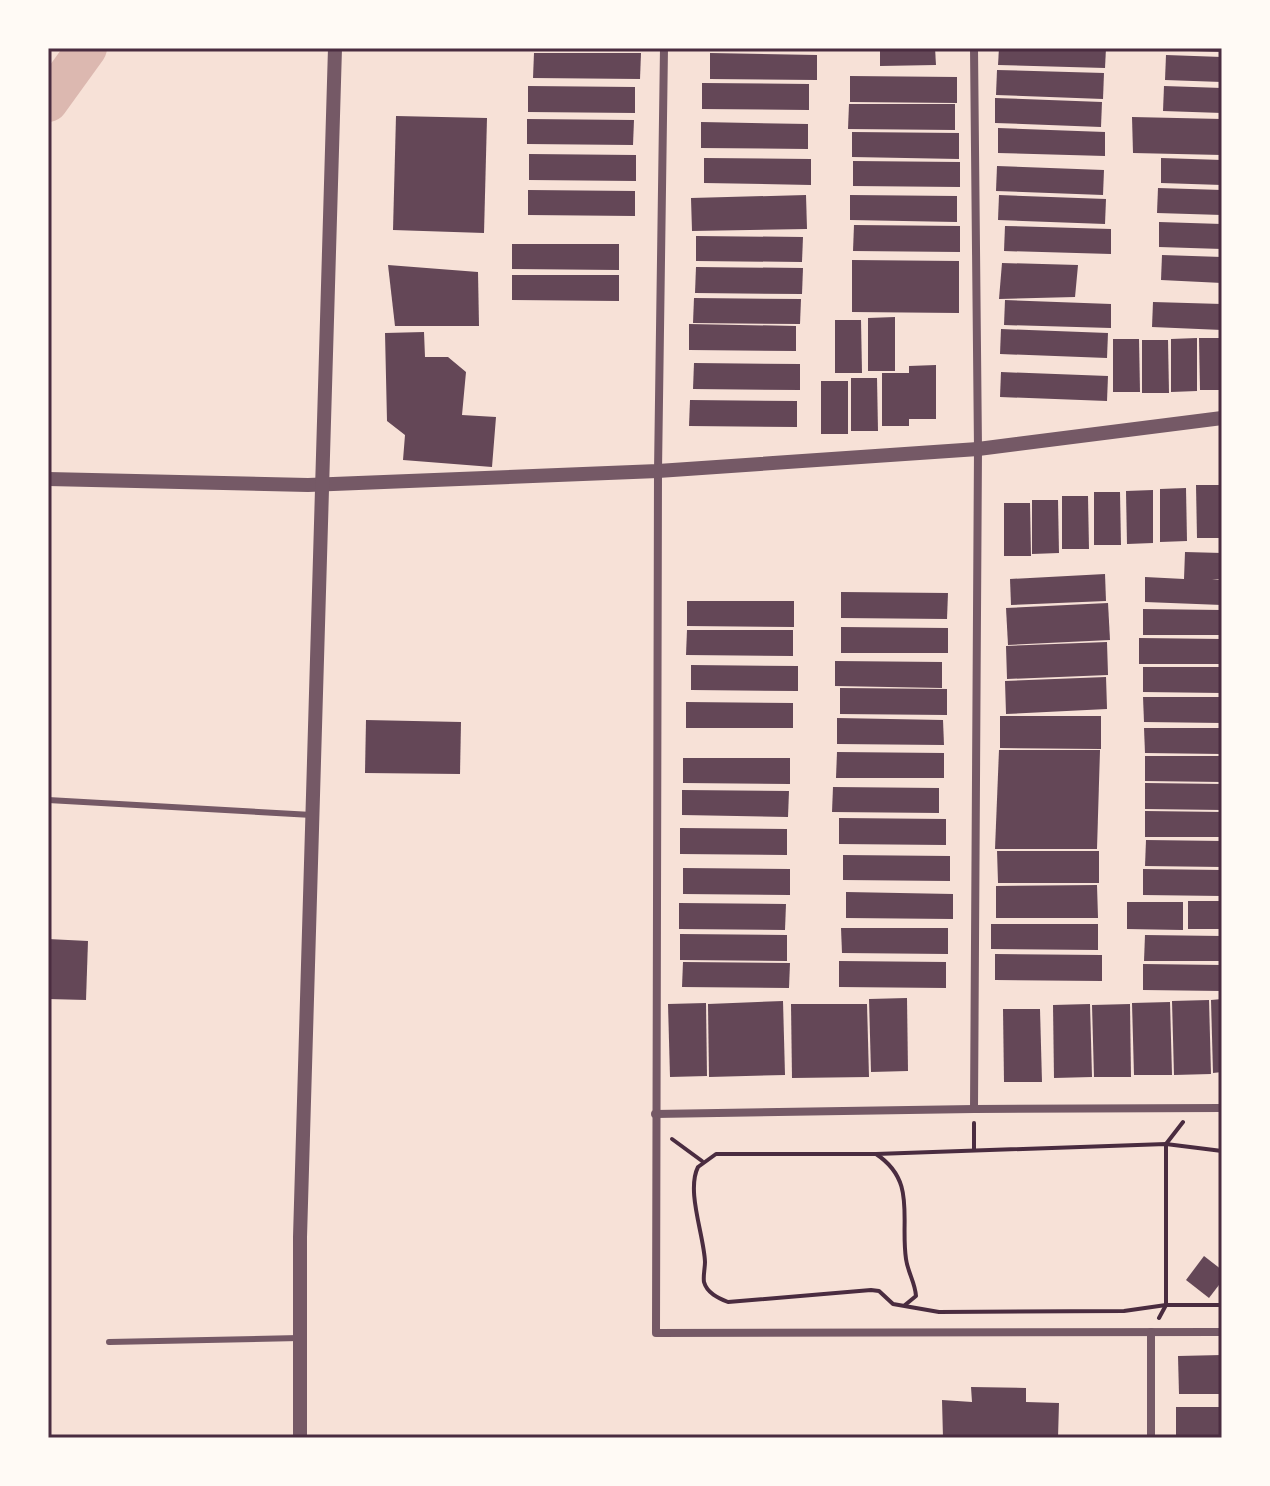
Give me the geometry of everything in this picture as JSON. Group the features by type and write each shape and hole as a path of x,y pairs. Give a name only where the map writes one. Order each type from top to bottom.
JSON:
{"street":[{"path":"300,1438 299,1338 312,815 335,48"},
{"path":"664,48 658,471 656,1333 1222,1332"},
{"path":"974,48 978,449 974,1109"},
{"path":"48,479 322,485 658,471 978,449 1222,418"},
{"path":"655,1114 1218,1108"},
{"path":"1151,1332 1151,1438"}],"lane":[{"path":"48,800 312,815"},
{"path":"109,1342 299,1338"}],"path":[{"path":"1151,1332 1166,1305 1166,1144 1184,1121 1218,1108"},
{"path":"974,1109 974,1149"},
{"path":"655,1114 670,1138 702,1161"},
{"path":"1222,1151 1166,1144 876,1154 716,1154 702,1161 695,1173 694,1185 705,1262 704,1281 717,1298 728,1302 871,1290 879,1291 893,1304 939,1312 1124,1311 1166,1305 1222,1305"},
{"path":"876,1154 897,1172 903,1189 906,1261 916,1296 902,1306"}],"building":[{"path":"880,48 935,48 936,65 880,66"},
{"path":"999,48 1106,48 1105,68 998,65"},
{"path":"1190,48 1222,48 1222,52 1190,51"},
{"path":"534,53 641,53 640,79 533,78"},
{"path":"710,53 817,55 817,80 710,79"},
{"path":"1166,55 1222,57 1222,82 1165,80"},
{"path":"997,70 1104,73 1103,99 996,95"},
{"path":"850,76 957,77 957,103 850,102"},
{"path":"702,83 809,84 809,110 702,109"},
{"path":"528,86 635,87 635,113 528,112"},
{"path":"1164,86 1222,88 1222,113 1163,111"},
{"path":"995,98 1102,102 1101,127 995,123"},
{"path":"849,104 955,104 955,130 848,129"},
{"path":"396,116 487,118 484,233 393,230"},
{"path":"1132,117 1222,119 1222,155 1133,153"},
{"path":"527,119 634,120 633,145 527,144"},
{"path":"701,122 808,124 808,149 701,148"},
{"path":"998,128 1105,132 1105,156 998,153"},
{"path":"852,132 959,133 959,159 852,157"},
{"path":"529,154 636,155 636,181 529,180"},
{"path":"704,158 811,159 811,185 704,183"},
{"path":"1161,158 1222,160 1222,185 1161,183"},
{"path":"853,161 960,162 960,187 853,186"},
{"path":"997,166 1104,170 1103,195 996,191"},
{"path":"1158,188 1222,190 1222,215 1157,213"},
{"path":"528,190 635,191 635,216 528,215"},
{"path":"806,195 807,229 692,231 691,198"},
{"path":"850,195 957,196 957,222 850,220"},
{"path":"999,195 1106,199 1105,224 998,220"},
{"path":"1159,222 1222,224 1222,249 1159,247"},
{"path":"854,225 960,226 960,252 853,251"},
{"path":"1005,226 1111,229 1111,254 1004,251"},
{"path":"696,236 803,237 802,262 696,261"},
{"path":"512,244 619,244 619,270 512,269"},
{"path":"1162,255 1222,257 1222,283 1161,280"},
{"path":"852,260 959,261 959,313 852,312"},
{"path":"1002,263 1078,265 1075,297 999,299"},
{"path":"388,265 478,272 479,326 395,326"},
{"path":"696,267 803,268 802,294 695,293"},
{"path":"512,275 619,275 619,301 512,300"},
{"path":"694,298 801,299 800,324 693,323"},
{"path":"1005,300 1111,304 1111,328 1004,325"},
{"path":"1153,302 1222,304 1222,330 1152,327"},
{"path":"895,317 895,371 868,371 868,318"},
{"path":"835,320 861,320 862,373 835,373"},
{"path":"689,324 796,326 796,351 689,350"},
{"path":"1001,329 1108,333 1107,358 1000,354"},
{"path":"424,332 425,357 448,357 466,372 462,415 496,417 492,467 403,460 405,435 387,421 385,333"},
{"path":"1197,338 1197,391 1171,392 1171,339"},
{"path":"1199,338 1222,338 1222,390 1200,390"},
{"path":"1113,339 1139,339 1140,392 1113,392"},
{"path":"1142,340 1168,340 1169,393 1142,393"},
{"path":"694,363 800,364 800,390 693,389"},
{"path":"936,365 936,419 909,419 909,426 882,426 882,373 909,373 909,366"},
{"path":"1001,372 1108,376 1107,401 1000,397"},
{"path":"851,378 877,378 878,431 851,431"},
{"path":"821,381 848,381 848,434 821,434"},
{"path":"690,400 797,401 797,427 689,426"},
{"path":"1196,485 1222,485 1222,538 1197,538"},
{"path":"1186,488 1187,541 1160,542 1160,489"},
{"path":"1153,490 1153,543 1127,544 1126,491"},
{"path":"1094,492 1120,492 1121,545 1094,545"},
{"path":"1062,496 1088,496 1089,549 1062,549"},
{"path":"1032,500 1058,500 1059,553 1032,554"},
{"path":"1004,503 1030,503 1031,556 1004,556"},
{"path":"1185,552 1222,553 1222,579 1212,579 1222,580 1222,605 1145,602 1145,577 1184,579"},
{"path":"1105,574 1106,601 1011,605 1010,579"},
{"path":"841,592 948,593 947,619 841,618"},
{"path":"687,601 794,601 794,627 687,626"},
{"path":"1108,603 1110,640 1008,645 1006,608"},
{"path":"1143,609 1222,610 1222,635 1143,635"},
{"path":"841,627 948,628 948,653 841,653"},
{"path":"687,630 793,630 793,656 686,655"},
{"path":"1139,638 1222,639 1222,664 1139,664"},
{"path":"1107,642 1108,675 1007,679 1006,646"},
{"path":"835,661 942,662 942,688 835,686"},
{"path":"691,665 798,666 798,691 691,690"},
{"path":"1143,667 1222,667 1222,693 1143,692"},
{"path":"1106,677 1107,709 1006,714 1005,681"},
{"path":"840,688 947,689 947,715 840,714"},
{"path":"1143,697 1222,697 1222,723 1144,722"},
{"path":"686,702 793,703 793,728 686,728"},
{"path":"1000,716 1101,716 1101,749 1000,748"},
{"path":"837,718 943,720 944,745 837,744"},
{"path":"366,720 461,722 460,774 365,773"},
{"path":"1144,728 1222,728 1222,754 1145,753"},
{"path":"999,750 1100,750 1097,849 995,849"},
{"path":"837,752 944,753 944,778 836,778"},
{"path":"1145,756 1222,756 1222,782 1145,781"},
{"path":"683,758 790,758 790,784 683,783"},
{"path":"1145,783 1222,784 1222,810 1145,809"},
{"path":"833,787 939,788 939,813 832,812"},
{"path":"682,790 789,791 788,817 682,815"},
{"path":"1145,811 1222,812 1222,837 1145,837"},
{"path":"839,818 946,819 946,845 839,844"},
{"path":"680,828 787,829 787,855 680,854"},
{"path":"1146,840 1222,841 1222,867 1145,866"},
{"path":"997,851 1099,851 1099,883 998,883"},
{"path":"843,855 950,856 950,881 843,880"},
{"path":"683,868 790,869 790,895 683,894"},
{"path":"1143,869 1222,870 1222,896 1143,895"},
{"path":"1097,885 1098,918 996,918 996,886"},
{"path":"846,892 953,894 953,919 846,918"},
{"path":"1188,901 1222,901 1222,929 1188,929"},
{"path":"1127,902 1183,902 1183,930 1127,929"},
{"path":"679,903 786,904 785,930 679,929"},
{"path":"991,924 1098,924 1098,950 991,949"},
{"path":"841,928 948,928 948,954 842,953"},
{"path":"680,934 787,935 787,961 680,960"},
{"path":"1145,935 1222,936 1222,961 1144,961"},
{"path":"48,939 88,941 86,1000 48,999"},
{"path":"995,954 1102,955 1102,981 995,980"},
{"path":"839,961 946,962 946,988 839,987"},
{"path":"683,962 790,963 789,988 682,987"},
{"path":"1143,964 1222,965 1222,991 1143,990"},
{"path":"907,998 908,1071 871,1072 869,999"},
{"path":"1222,999 1222,1072 1213,1073 1211,1000"},
{"path":"1209,1000 1211,1074 1174,1075 1172,1001"},
{"path":"783,1001 785,1075 709,1077 708,1004"},
{"path":"1170,1002 1172,1075 1134,1075 1132,1003"},
{"path":"706,1003 707,1076 670,1077 668,1004"},
{"path":"791,1004 867,1004 869,1077 792,1078"},
{"path":"1090,1004 1092,1077 1054,1078 1053,1005"},
{"path":"1130,1004 1131,1077 1094,1077 1092,1005"},
{"path":"1003,1009 1040,1009 1042,1082 1004,1082"},
{"path":"1204,1256 1222,1270 1222,1281 1209,1298 1186,1280"},
{"path":"1222,1355 1222,1394 1179,1394 1178,1356"},
{"path":"971,1387 1026,1388 1026,1402 1059,1403 1058,1438 943,1438 942,1400 972,1402"},
{"path":"1176,1407 1222,1407 1222,1438 1176,1438"}],"waterway":[{"path":"48,102 87,48"}]}
